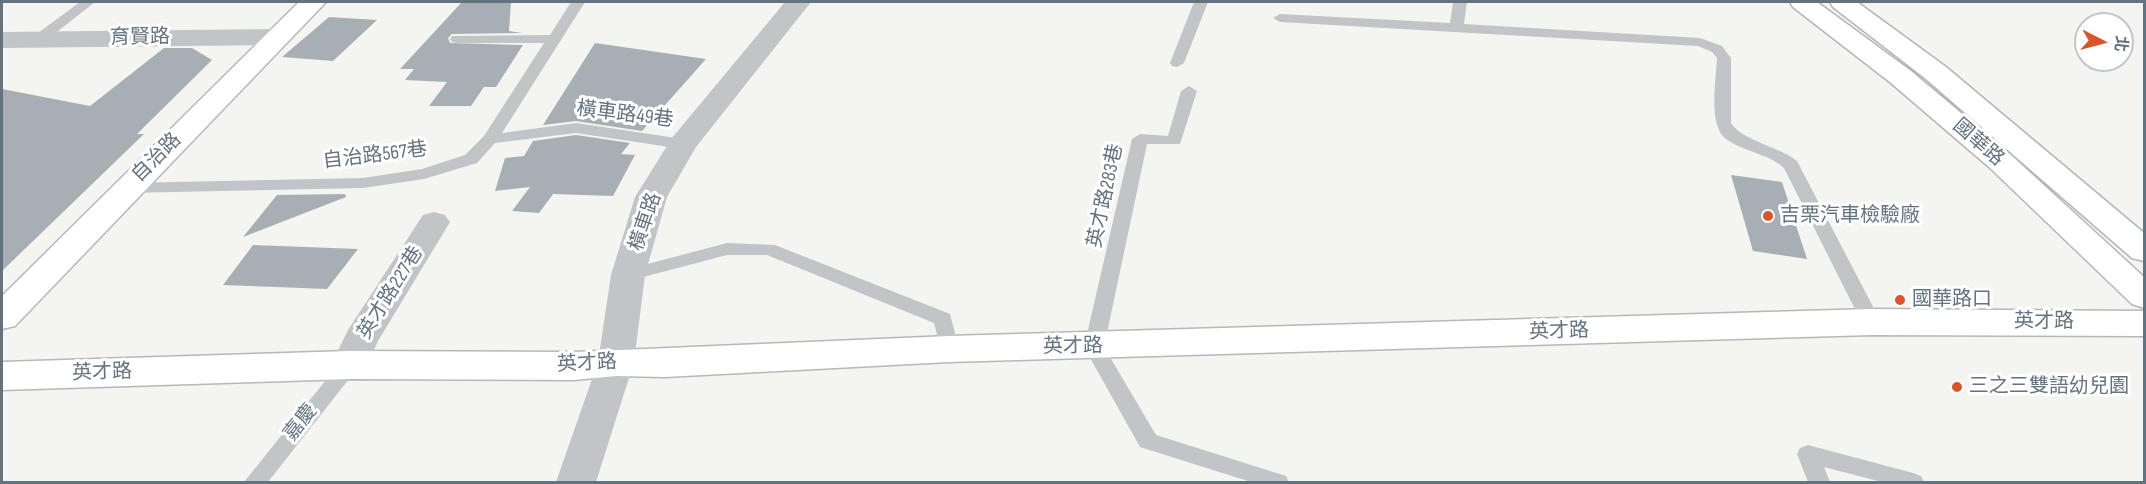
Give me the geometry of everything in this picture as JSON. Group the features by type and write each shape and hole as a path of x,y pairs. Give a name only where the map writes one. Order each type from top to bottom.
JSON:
{"street":[{"name":"自治路","path":"2,317 313,2"},
{"name":"橫車路","path":"576,483 616,362 628,275 651,197 683,144 798,2"},
{"name":"國華路","path":"1802,2 1901,77 2000,161 2145,296"},
{"name":"國華路","path":"1842,2 1936,73 2145,250"},
{"name":"育賢路","path":"2,40 278,37"},
{"name":"英才路227巷","path":"349,364 361,339 434,222"},
{"name":"英才路","path":"2,376 349,364 574,366 616,362 666,363 949,350 1871,322 2145,324"}],"lane":[{"path":"39,39 88,2"},
{"name":"自治路567巷","path":"127,188 363,183 424,174 471,159 490,139 578,2"},
{"path":"1178,63 1201,2"},
{"path":"1457,27 1460,2"},
{"path":"1281,18 1700,42 1717,49 1724,58 1723,123 1731,135 1778,154 1791,165 1871,322"},
{"path":"457,39 555,39"},
{"name":"英才路283巷","path":"1094,347 1140,139 1174,141 1189,91"},
{"name":"橫車路49巷","path":"490,139 576,128 683,144"},
{"path":"628,275 727,249 769,249 943,319 949,350"},
{"path":"1094,347 1148,441 1278,483"},
{"name":"嘉慶","path":"255,483 349,364"},
{"path":"1818,478 1808,454 1913,483"}],"building":[{"path":"462,2 511,2 509,31 522,33 452,34 448,38 450,43 523,45 496,87 484,87 471,106 429,106 447,82 405,80 414,69 400,69"},
{"path":"329,17 377,20 333,61 282,57"},
{"path":"595,43 706,59 642,131 576,121 543,125"},
{"path":"164,48 192,48 212,60 137,134 144,134 2,271 2,89 90,106"},
{"path":"576,135 630,143 621,154 635,155 613,196 553,194 539,213 512,211 530,187 495,191 505,158 524,156 533,141"},
{"name":"吉栗汽車檢驗廠","path":"1731,175 1782,182 1807,259 1753,251"},
{"path":"345,194 346,197 243,237 277,195"},
{"path":"253,245 358,249 327,289 223,285"}],"place":[{"name":"吉栗汽車檢驗廠","path":"1768,216"},
{"name":"國華路口","path":"1900,300"},
{"name":"三之三雙語幼兒園","path":"1957,387"}]}
